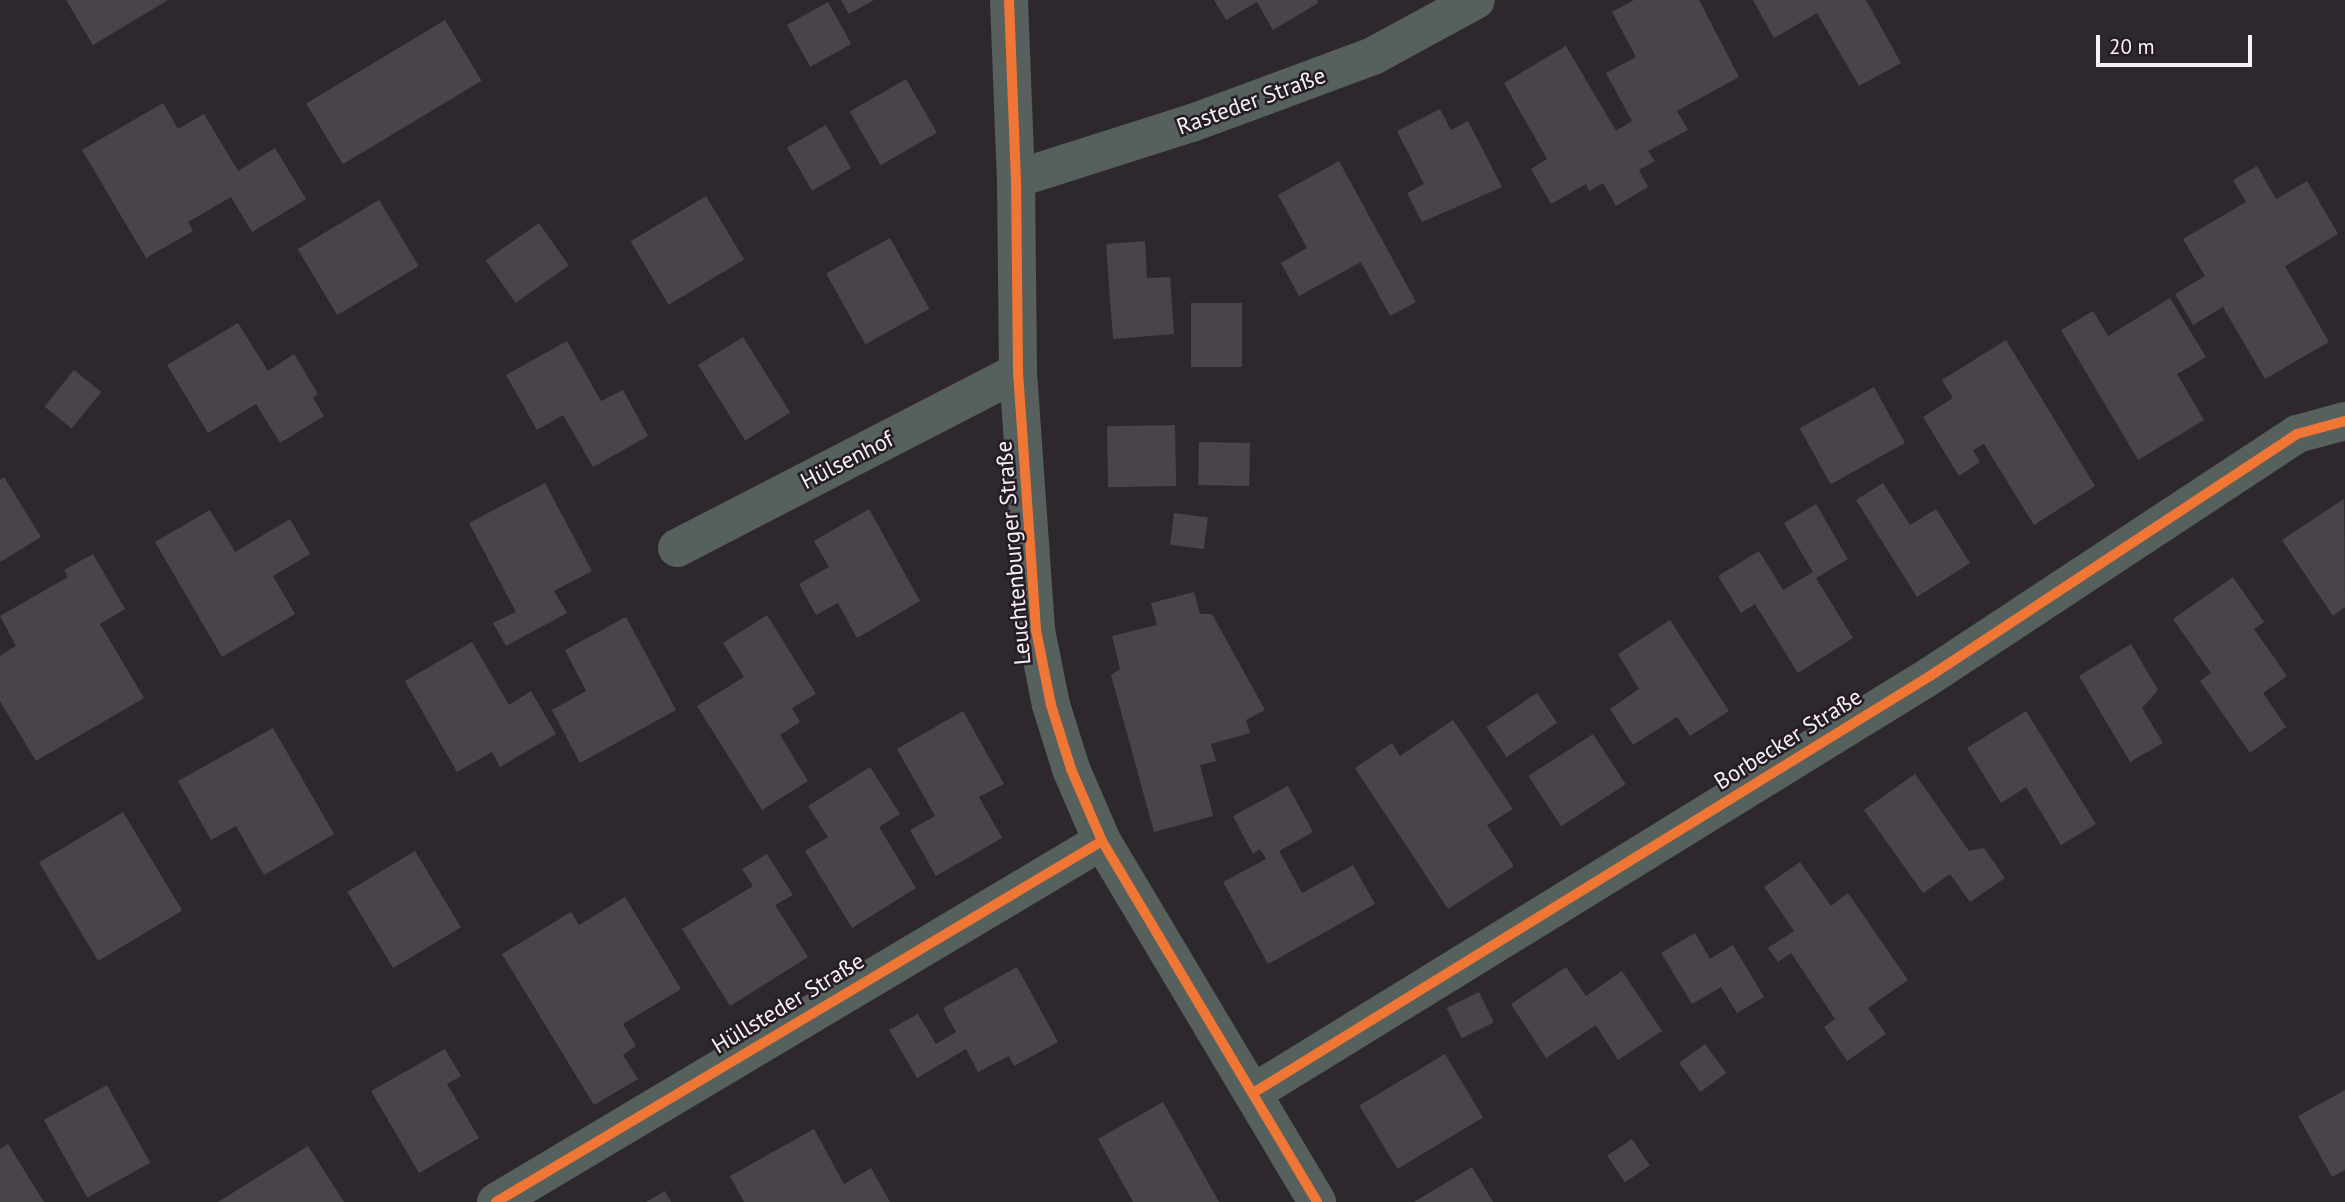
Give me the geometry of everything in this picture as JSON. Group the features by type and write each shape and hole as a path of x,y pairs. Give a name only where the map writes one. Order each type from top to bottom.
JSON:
{"street":[{"name":"Leuchtenburger Straße","path":"1009,0 1016,179 1018,372 1036,630 1059,731 1071,769 1102,841 1317,1202"},
{"name":"Rasteder Straße","path":"1016,179 1192,123 1373,56 1476,0"},
{"name":"Hülsenhof","path":"677,548 1018,372"},
{"name":"Borbecker Straße","path":"1253,1093 1930,676 2297,434 2344,421"},
{"name":"Hüllsteder Straße","path":"496,1202 1102,841"}],"building":[{"path":"66,0 168,0 93,45"},
{"path":"841,0 874,0 849,14"},
{"path":"1214,0 1317,0 1318,3 1273,30 1257,2 1226,20"},
{"path":"1634,0 1699,0 1739,77 1677,111 1688,130 1648,151 1655,161 1639,170 1648,187 1616,206 1603,183 1589,191 1586,184 1551,204 1531,169 1547,159 1504,83 1566,46 1616,131 1632,121 1606,73 1636,57 1612,12"},
{"path":"1753,0 1866,0 1901,63 1859,86 1817,13 1774,38"},
{"path":"828,2 851,44 810,67 787,25"},
{"path":"445,20 482,81 343,164 306,103"},
{"path":"906,79 937,133 881,165 850,112"},
{"path":"163,103 178,129 204,114 238,171 275,148 306,199 252,232 231,197 188,222 193,231 146,258 82,150"},
{"path":"1440,109 1451,130 1468,121 1502,187 1422,222 1407,193 1424,184 1397,131"},
{"path":"826,125 851,168 812,191 787,148"},
{"path":"1339,161 1416,302 1390,316 1361,262 1299,296 1281,263 1307,248 1278,195"},
{"path":"2257,166 2276,199 2307,181 2338,234 2285,266 2329,342 2265,379 2223,307 2193,325 2175,294 2205,276 2183,239 2246,202 2233,180"},
{"path":"706,196 744,259 669,305 631,241"},
{"path":"379,200 419,266 337,315 298,249"},
{"path":"539,223 569,266 516,303 486,260"},
{"path":"890,238 929,309 865,344 826,273"},
{"path":"1145,241 1147,278 1170,277 1174,334 1113,339 1106,244"},
{"path":"2170,298 2206,357 2177,374 2204,420 2138,460 2061,330 2093,311 2108,336"},
{"path":"1191,303 1242,303 1242,367 1191,367"},
{"path":"238,323 268,371 294,354 318,394 313,398 324,416 280,443 256,404 208,433 167,365"},
{"path":"743,337 790,412 745,441 698,365"},
{"path":"2006,340 2095,486 2034,525 1984,444 1973,450 1980,462 1959,476 1923,417 1953,398 1942,380"},
{"path":"567,341 601,401 623,390 648,436 593,467 563,415 537,430 506,375"},
{"path":"74,370 101,392 72,429 44,407"},
{"path":"1874,387 1905,443 1831,484 1800,428"},
{"path":"1175,425 1176,486 1108,487 1107,426"},
{"path":"1199,442 1250,443 1249,486 1198,485"},
{"path":"4,477 41,537 0,562 0,480"},
{"path":"545,483 592,571 554,591 567,613 506,646 493,623 516,612 469,523"},
{"path":"1883,483 1910,525 1936,509 1970,563 1917,597 1856,500"},
{"path":"2344,499 2345,607 2333,616 2282,540"},
{"path":"1816,504 1848,559 1816,578 1853,638 1798,673 1755,604 1741,613 1718,576 1759,551 1783,590 1813,572 1784,523"},
{"path":"869,509 920,601 857,638 838,603 816,615 799,584 829,567 814,541"},
{"path":"210,510 235,552 290,519 310,554 273,576 295,614 222,657 155,542"},
{"path":"1174,513 1208,517 1204,549 1170,545"},
{"path":"93,554 125,609 100,624 144,698 36,761 0,701 0,656 16,646 0,616 68,577 64,570"},
{"path":"2233,577 2264,622 2254,629 2287,676 2263,693 2286,727 2250,753 2200,681 2211,673 2173,619"},
{"path":"1194,592 1200,614 1212,614 1265,710 1246,720 1250,733 1211,744 1216,761 1200,765 1213,816 1154,832 1111,675 1120,669 1112,636 1157,625 1151,603"},
{"path":"767,615 816,694 792,708 800,722 780,735 808,781 762,810 697,706 744,677 723,643"},
{"path":"626,617 676,710 580,763 552,710 586,691 565,650"},
{"path":"1670,620 1729,711 1690,736 1677,717 1633,745 1610,709 1639,689 1618,654"},
{"path":"472,642 509,705 531,691 556,734 500,767 492,752 457,772 405,681"},
{"path":"2131,644 2158,690 2142,708 2163,743 2130,762 2079,676"},
{"path":"1537,693 1557,723 1507,757 1486,727"},
{"path":"963,711 1004,784 979,797 1002,838 936,876 910,830 935,816 897,749"},
{"path":"2026,711 2096,824 2061,845 2026,787 2001,803 1967,748"},
{"path":"1453,720 1513,809 1487,825 1514,866 1448,909 1355,768 1392,743 1400,756"},
{"path":"273,728 334,834 264,875 236,826 211,840 178,781"},
{"path":"1593,734 1626,784 1561,826 1528,776"},
{"path":"870,767 900,814 879,827 916,888 852,928 805,851 828,837 808,806"},
{"path":"1915,774 1969,851 1984,848 2005,878 1970,902 1950,874 1923,893 1864,810"},
{"path":"1288,786 1313,832 1279,851 1302,893 1353,865 1375,904 1268,964 1223,882 1266,859 1260,849 1253,854 1233,816"},
{"path":"123,812 182,911 98,961 39,862"},
{"path":"415,851 461,927 393,968 347,892"},
{"path":"767,854 793,895 775,905 808,957 730,1006 682,929 753,886 742,869"},
{"path":"1800,862 1831,906 1848,893 1908,980 1868,1008 1886,1034 1847,1061 1824,1027 1835,1019 1791,953 1778,962 1768,948 1794,931 1764,887"},
{"path":"625,897 681,989 623,1024 636,1046 623,1055 638,1079 594,1105 502,954 571,912 579,925"},
{"path":"1695,933 1710,959 1733,945 1764,997 1737,1013 1721,987 1692,1004 1661,953"},
{"path":"1017,967 1058,1042 1014,1066 1009,1056 978,1072 966,1049 917,1078 889,1030 918,1014 936,1044 956,1032 943,1008"},
{"path":"1566,967 1586,996 1622,971 1662,1031 1618,1060 1596,1025 1546,1058 1511,1004"},
{"path":"1479,992 1494,1023 1462,1038 1447,1008"},
{"path":"1705,1044 1726,1073 1700,1092 1679,1063"},
{"path":"445,1049 461,1076 447,1084 479,1138 419,1173 371,1091"},
{"path":"1445,1054 1483,1117 1397,1169 1359,1106"},
{"path":"107,1085 150,1163 87,1198 44,1120"},
{"path":"2345,1090 2345,1170 2332,1177 2298,1116"},
{"path":"1163,1102 1219,1202 1133,1202 1098,1139"},
{"path":"814,1129 844,1184 871,1168 890,1202 744,1202 730,1176"},
{"path":"1632,1139 1650,1166 1625,1182 1607,1156"},
{"path":"8,1144 44,1202 0,1202 0,1149"},
{"path":"308,1146 344,1202 218,1202"},
{"path":"1472,1167 1493,1202 1414,1202"},
{"path":"665,1191 671,1202 646,1202"}],"cycle path":[{"path":"1009,0 1016,179 1018,372 1036,630 1051,705 1071,769 1102,841 1317,1202"},
{"path":"1253,1093 1930,676 2297,434 2345,421"},
{"path":"496,1202 1102,841"}]}
